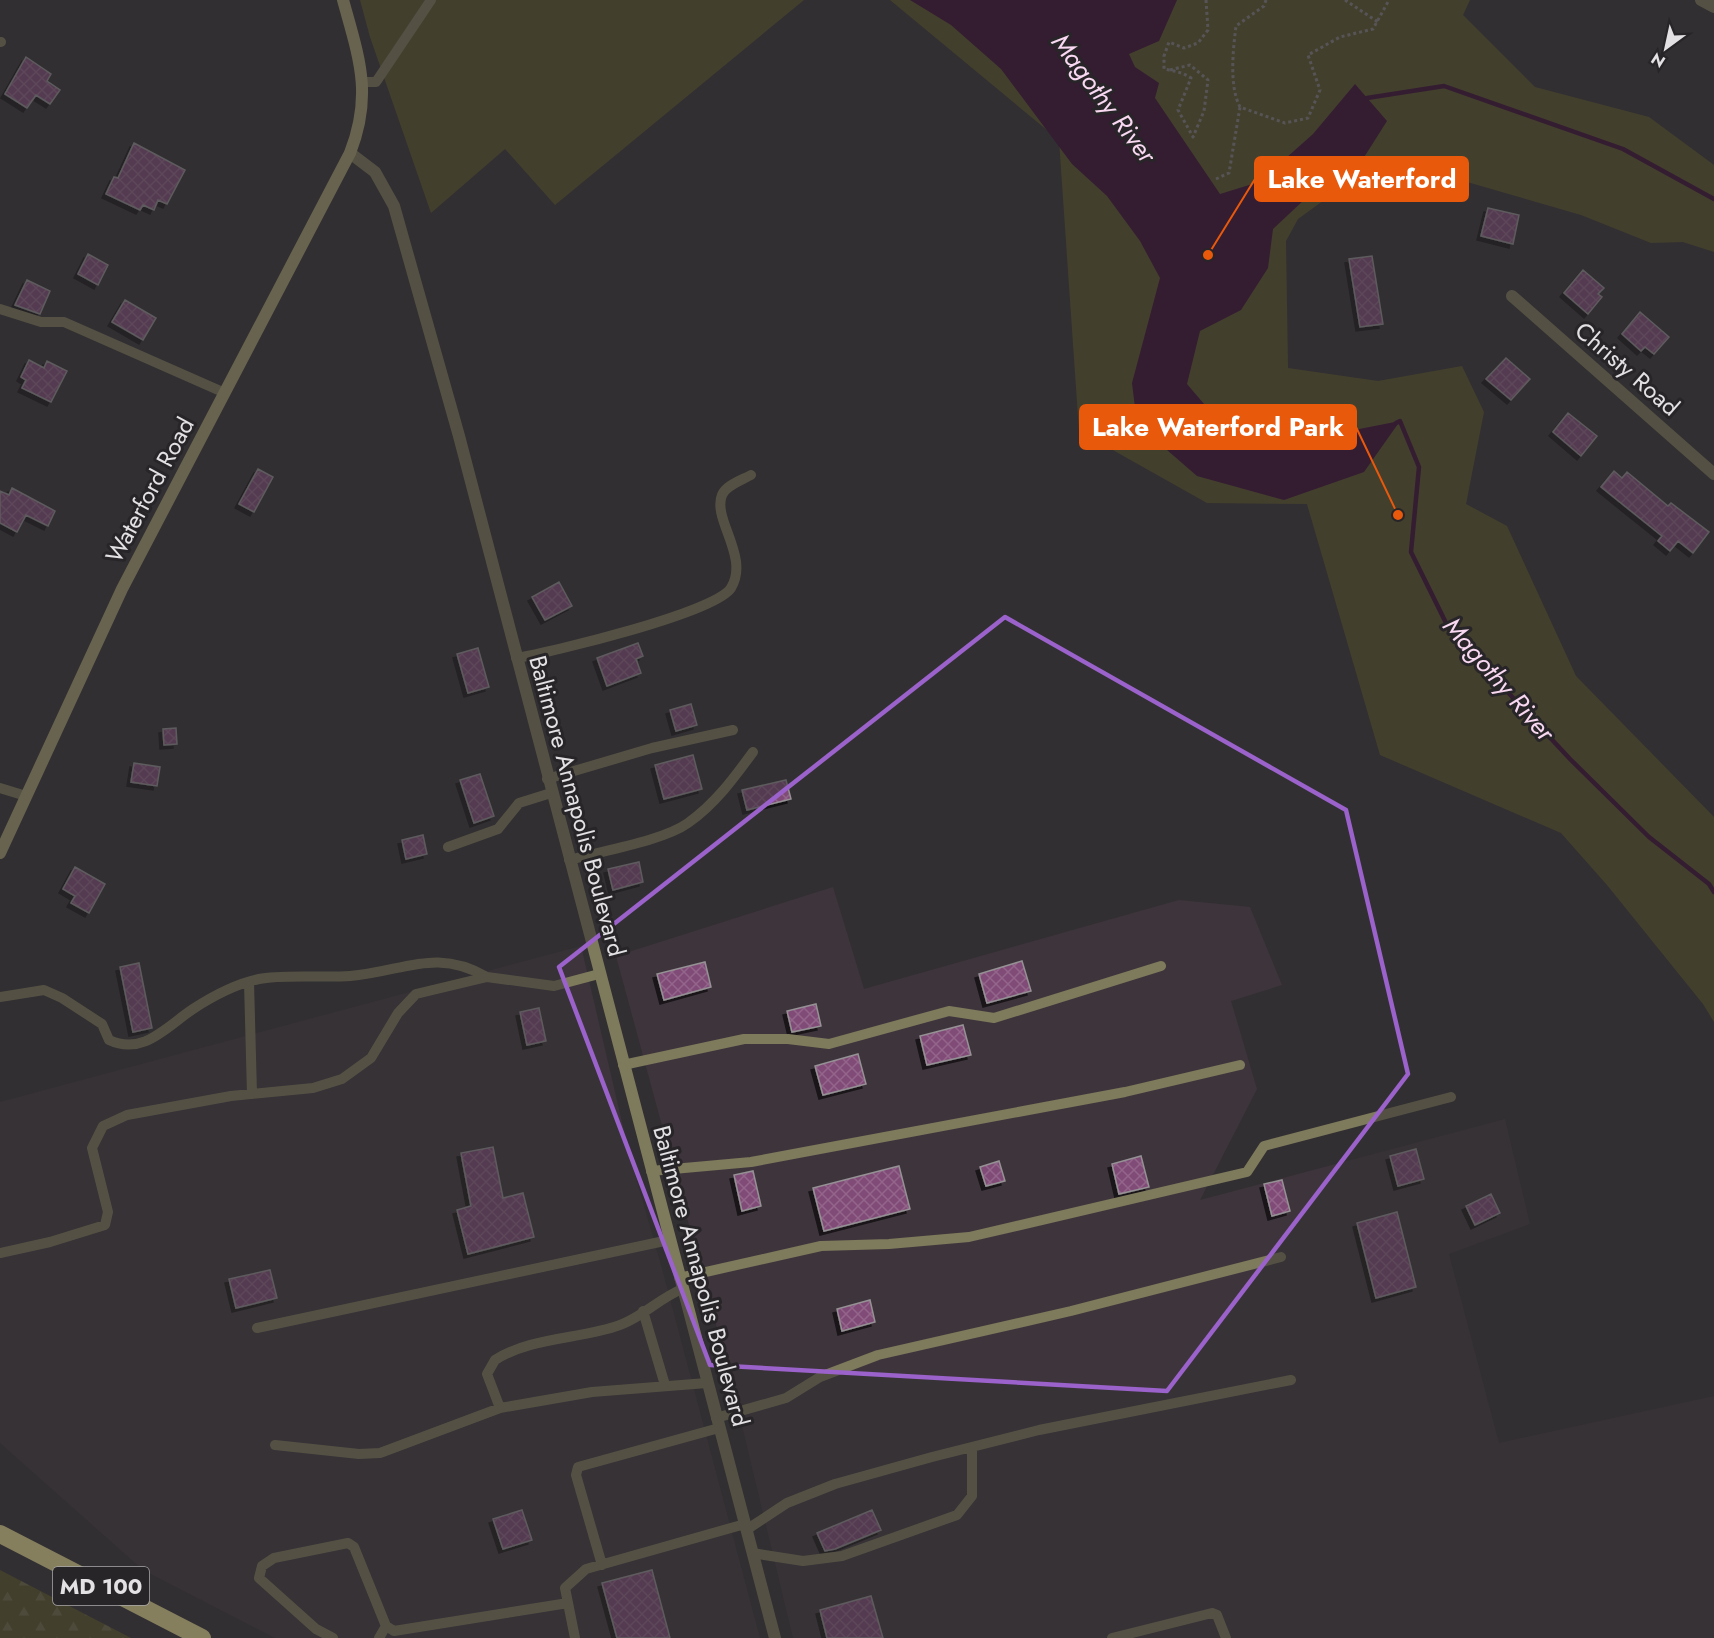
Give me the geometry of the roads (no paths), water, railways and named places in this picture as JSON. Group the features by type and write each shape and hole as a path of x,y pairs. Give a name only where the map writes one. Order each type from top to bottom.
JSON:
{"highway":[{"name":"MD 100","path":"0,1534 202,1638"}],"main road":[{"path":"343,0 363,82 362,115 350,153"},
{"name":"Waterford Road","path":"0,854 97,639 350,153"}],"street":[{"path":"1701,0 1714,7"},
{"name":"Baltimore Annapolis Boulevard","path":"350,153 375,172 394,206 459,436 551,793 776,1638"},
{"name":"Christy Road","path":"1512,296 1714,474"}],"lane":[{"path":"363,82 376,82 431,0"},
{"path":"0,309 41,322 64,322 225,393"},
{"path":"516,658 546,653 635,628 720,599 730,589 737,574 721,506 722,496 728,488 752,475"},
{"path":"548,779 652,748 733,730"},
{"path":"569,860 672,832 688,824 722,794 753,752"},
{"path":"0,788 26,796"},
{"path":"448,847 498,829 519,803 551,793"},
{"path":"0,997 44,990 62,998 102,1024 108,1040 117,1044 133,1045 152,1040 207,1000 260,978 353,976 437,962 467,965 487,977"},
{"path":"623,1065 744,1039 788,1039 829,1044 949,1011 994,1018 1161,966"},
{"path":"0,1253 50,1242 105,1225 108,1212 92,1148 103,1126 127,1115 158,1107 313,1088 342,1079 371,1058 398,1013 416,994 487,977 554,986 599,974"},
{"path":"249,982 252,1094"},
{"path":"651,1171 775,1157 1125,1092 1240,1065"},
{"path":"500,1408 487,1374 495,1360 503,1355 543,1343 616,1327 681,1284 821,1246 889,1244 969,1237 1247,1172 1264,1146 1451,1097"},
{"path":"257,1328 669,1240"},
{"path":"602,1565 576,1475 578,1467 718,1423 786,1398 820,1377 878,1355 1071,1311 1281,1257"},
{"path":"643,1311 665,1385"},
{"path":"575,1638 565,1588 586,1569 745,1527 787,1503 836,1484 972,1447 1140,1409 1291,1380"},
{"path":"275,1445 380,1454 500,1408 592,1392 707,1383"},
{"path":"752,1553 803,1561 842,1556 957,1515 972,1496 972,1447"},
{"path":"333,1638 316,1629 259,1578 262,1566 274,1558 348,1543 354,1547 386,1626 394,1631 568,1603"},
{"path":"1112,1638 1212,1613 1217,1615 1221,1621 1226,1638"},
{"path":"380,1638 386,1626"}],"water":[{"path":"910,0 1177,0 1159,41 1129,54 1135,67 1159,83 1155,98 1220,194 1259,182 1313,134 1355,84 1387,121 1356,170 1305,199 1273,229 1268,268 1241,310 1200,331 1187,384 1222,425 1283,444 1400,421 1364,472 1284,500 1197,476 1137,424 1132,383 1160,278 1140,241 1107,196 1072,164 1001,69 951,25"}],"waterway":[{"path":"1367,98 1444,86 1623,149 1714,199"},
{"name":"Magothy River","path":"1396,423 1400,421 1419,467 1411,552 1449,629 1570,759 1649,837 1709,884 1714,892"}],"place":[{"name":"Lake Waterford","path":"1208,255"},
{"name":"Lake Waterford Park","path":"1398,515"}]}
